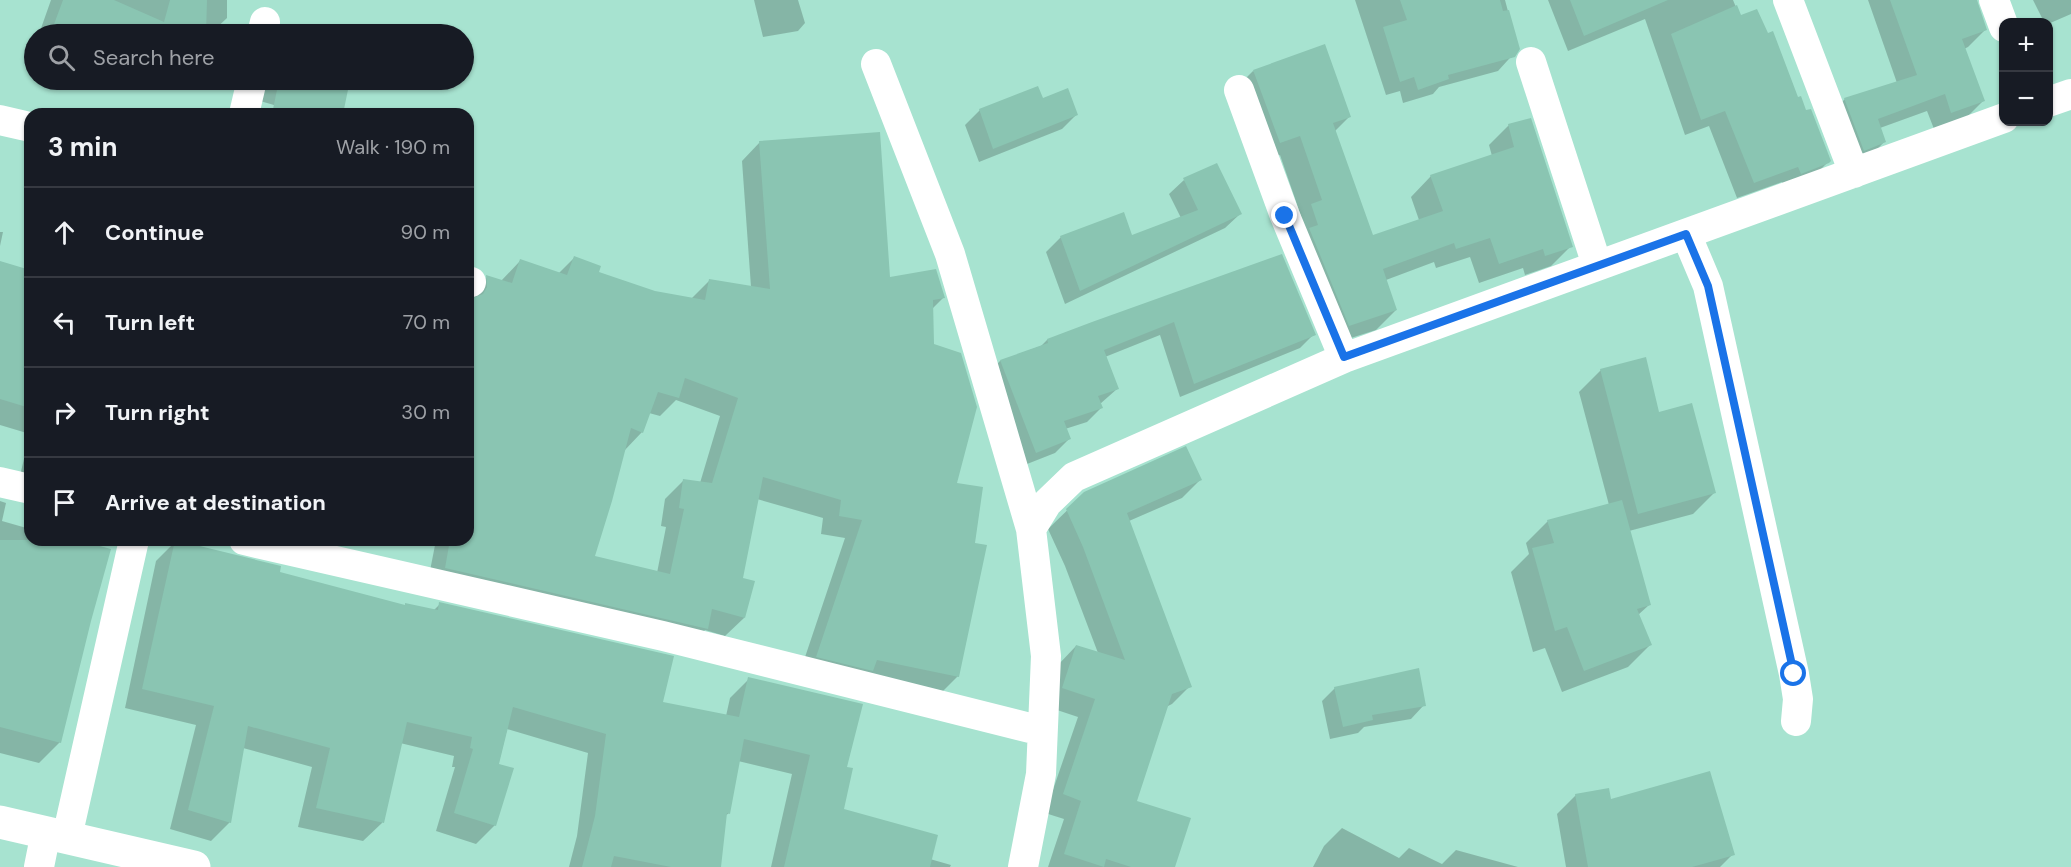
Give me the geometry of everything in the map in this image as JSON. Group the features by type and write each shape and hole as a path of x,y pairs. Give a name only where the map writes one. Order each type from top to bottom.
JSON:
{"street":[{"path":"1788,0 1854,172"},
{"path":"1994,0 2001,18"},
{"path":"1531,62 1597,265"},
{"path":"876,64 950,254 1031,529 1046,656 1041,774 1023,867"},
{"path":"245,108 250,90"},
{"path":"1239,90 1285,216 1344,357"},
{"path":"2053,101 2071,94"},
{"path":"0,120 24,126"},
{"path":"1031,529 1047,503 1074,477 1344,357 1999,120"},
{"path":"1686,234 1708,286 1794,674 1798,699 1796,721"},
{"path":"0,482 24,488"},
{"path":"39,867 57,835 132,546"},
{"path":"270,546 663,636 1042,730"},
{"path":"0,822 194,867"}],"building":[{"path":"63,0 114,0 164,22 170,0 207,0 206,24 54,24"},
{"path":"1400,0 1500,0 1503,11 1509,10 1520,49 1515,57 1448,75 1449,79 1418,90 1414,77 1400,82 1383,27 1407,20"},
{"path":"1570,0 1668,0 1584,36"},
{"path":"1890,0 1977,0 1987,30 1962,39 1985,101 1951,113 1945,94 1878,119 1886,142 1864,151 1844,98 1917,75"},
{"path":"1737,5 1741,15 1757,9 1768,33 1773,31 1798,97 1801,96 1806,110 1811,109 1831,161 1829,163 1801,174 1798,167 1754,183 1725,111 1701,120 1671,34"},
{"path":"1325,44 1351,117 1333,123 1373,235 1443,211 1430,175 1514,147 1508,124 1531,118 1573,247 1545,256 1543,249 1499,264 1490,238 1456,249 1454,243 1383,269 1397,310 1349,326 1309,228 1318,225 1311,204 1322,200 1300,136 1280,143 1253,70"},
{"path":"1038,86 1043,98 1068,88 1078,115 993,149 979,109"},
{"path":"277,90 348,90 344,108 273,108"},
{"path":"880,132 890,277 936,269 945,298 933,300 934,344 961,353 977,407 957,483 983,487 975,543 987,545 959,677 877,660 873,671 816,657 862,520 839,516 841,500 763,477 743,578 755,581 745,618 712,609 708,629 445,568 449,546 474,546 474,298 483,294 487,287 486,275 512,283 520,259 567,275 574,256 601,266 599,272 655,291 705,300 709,279 770,289 759,141","holes":["685,378 738,398 712,483 683,479 679,508 684,509 670,574 595,556 631,428 643,433 658,392 679,398"]},
{"path":"1217,163 1242,214 1080,291 1060,236 1124,212 1132,235 1198,210 1183,178"},
{"path":"1282,254 1316,335 1194,384 1174,322 1104,350 1119,389 1098,396 1103,408 1064,421 1071,439 1036,453 1000,360 1048,343 1047,339 1092,322"},
{"path":"0,261 24,268 24,406 0,399"},
{"path":"1646,357 1659,412 1692,403 1716,493 1638,514 1600,369"},
{"path":"1186,446 1202,480 1127,513 1192,687 1172,694 1137,801 1191,818 1175,867 1131,867 1106,859 1104,867 1064,854 1081,801 1063,794 1095,699 1062,688 1076,645 1125,660 1083,547 1066,509 1084,492"},
{"path":"1622,500 1651,605 1637,609 1652,645 1584,671 1567,627 1555,631 1532,548 1554,543 1547,520"},
{"path":"0,540 24,540 24,546 100,546 111,549 61,743 0,727"},
{"path":"174,546 199,546 281,566 280,572 405,605 405,603 438,610 439,602 674,656 663,702 739,717 748,677 863,704 847,767 853,768 844,809 938,835 930,867 784,867 810,755 744,739 730,814 727,813 721,867 671,867 614,856 611,867 582,867 595,816 606,734 513,707 499,764 514,768 496,826 454,813 473,749 470,748 472,737 407,722 384,823 316,808 330,748 248,726 231,823 188,810 214,706 142,689"},
{"path":"1419,668 1426,706 1372,715 1373,720 1343,727 1334,687"},
{"path":"1710,771 1735,855 1692,867 1588,867 1575,794 1609,788 1611,799"}],"route":[{"path":"1285,216 1344,357 1686,234 1708,286 1794,674"}]}
